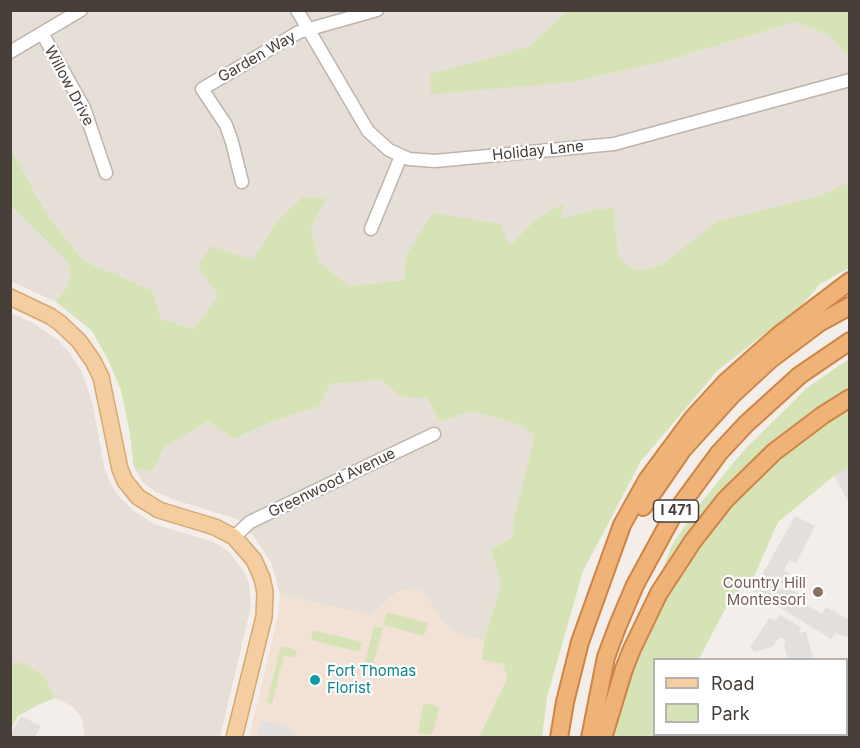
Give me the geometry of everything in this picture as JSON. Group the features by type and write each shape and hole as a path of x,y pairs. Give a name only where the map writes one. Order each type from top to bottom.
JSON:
{"highway":[{"path":"593,604 604,569 630,509 647,480 693,418 726,382 779,335 849,281"},
{"name":"I 471","path":"559,738 571,672 593,604 646,503 683,449 732,395 771,358 819,323 849,306"},
{"name":"I 471","path":"590,738 602,675 618,625 647,560 672,517 718,453 746,424 800,375 849,341"},
{"path":"603,738 632,649 656,600 693,541 725,500 774,452 849,398"}],"main road":[{"path":"10,297 60,323 79,341 93,361 101,377 120,469 134,493 159,510 215,527 234,537 254,560 265,592 264,617 234,738"}],"street":[{"path":"10,52 81,10"},
{"name":"Holiday Lane","path":"297,10 368,131 382,145 409,159 435,161 614,144 849,80"},
{"name":"Garden Way","path":"242,182 226,124 202,88 290,37 377,10"},
{"name":"Willow Drive","path":"42,33 84,108 106,172"},
{"path":"371,229 401,156"},
{"name":"Greenwood Avenue","path":"234,537 250,522 434,434"}],"shaded area":[{"path":"10,11 567,11 529,47 430,74 574,82 668,60 795,22 829,35 849,57 849,184 844,184 819,196 686,247 663,264 642,270 628,267 618,256 614,208 561,218 563,204 537,218 509,248 406,256 404,280 347,286 319,261 311,227 275,224 253,260 198,266 218,296 195,329 161,319 152,290 84,261 48,216 11,149"},
{"path":"10,207 67,261 71,274 67,287 56,302 11,281"},
{"path":"10,313 33,323 58,340 82,372 92,402 105,470 120,498 135,512 156,525 214,542 229,552 245,573 249,584 251,606 220,737 85,737 82,718 72,706 55,698 44,676 23,663 11,663"},
{"path":"381,380 401,397 427,398 440,422 471,411 521,425 536,437 513,523 513,537 491,549 501,585 484,641 458,635 440,619 423,590 411,588 396,593 371,615 280,595 272,564 253,535 237,519 156,492 143,482 134,468 152,472 165,447 208,421 236,439 268,423 320,406 330,384"},
{"path":"850,468 849,503 834,476"},
{"path":"795,516 815,526 796,563 789,560 784,570 789,573 783,584 777,582 778,589 781,590 784,585 804,596 801,602 822,614 826,607 849,620 849,638 835,633 831,639 753,591"},
{"path":"411,588 423,590 440,619 458,635 484,641 482,660 503,664 507,679 479,737 249,738 278,615 280,595 371,615 396,593"},
{"path":"780,615 801,627 799,633 806,632 813,658 788,658 784,645 786,640 780,637 773,646 756,652 750,648 769,618 776,621"},
{"path":"21,716 41,726 35,737 11,737"},
{"path":"262,720 287,727 297,737 257,737"}],"green space":[{"path":"567,11 849,11 849,57 829,35 795,22 668,60 574,82 431,94 430,74 529,47"},
{"path":"11,149 48,216 84,261 152,290 161,319 194,329 218,296 198,266 211,246 253,260 275,224 303,197 326,198 311,227 319,261 348,286 404,280 406,256 433,213 501,224 509,247 537,218 564,203 561,218 614,208 618,256 628,267 642,270 663,264 718,221 819,196 844,184 849,184 849,268 820,284 803,304 718,370 641,461 583,571 547,697 542,737 479,737 507,679 503,664 482,660 484,641 501,585 491,549 513,537 513,523 535,436 521,425 471,411 440,422 427,398 401,397 381,380 330,384 320,406 268,423 235,439 208,421 165,447 152,472 134,468 121,390 108,360 92,331 56,302 67,287 71,274 67,261 11,207"},
{"path":"849,359 849,389 837,395 773,441 714,501 661,573 672,545 699,505 745,449 808,387"},
{"path":"849,405 849,467 834,476 778,522 752,581 732,596 700,658 653,658 653,736 685,737 610,738 626,684 646,635 680,569 736,496 786,450"},
{"path":"387,612 428,623 424,636 383,625"},
{"path":"374,626 383,628 373,664 365,662"},
{"path":"313,630 362,642 359,652 311,640"},
{"path":"281,646 297,650 295,658 284,655 272,704 267,702"},
{"path":"848,660 849,737 828,737 848,736"},
{"path":"11,663 23,663 44,676 55,698 18,716 11,729"},
{"path":"431,704 439,708 434,729 430,735 418,733 423,705"}],"place":[{"name":"Country Hill Montessori","path":"818,592"},
{"name":"Fort Thomas Florist","path":"315,680"}]}
